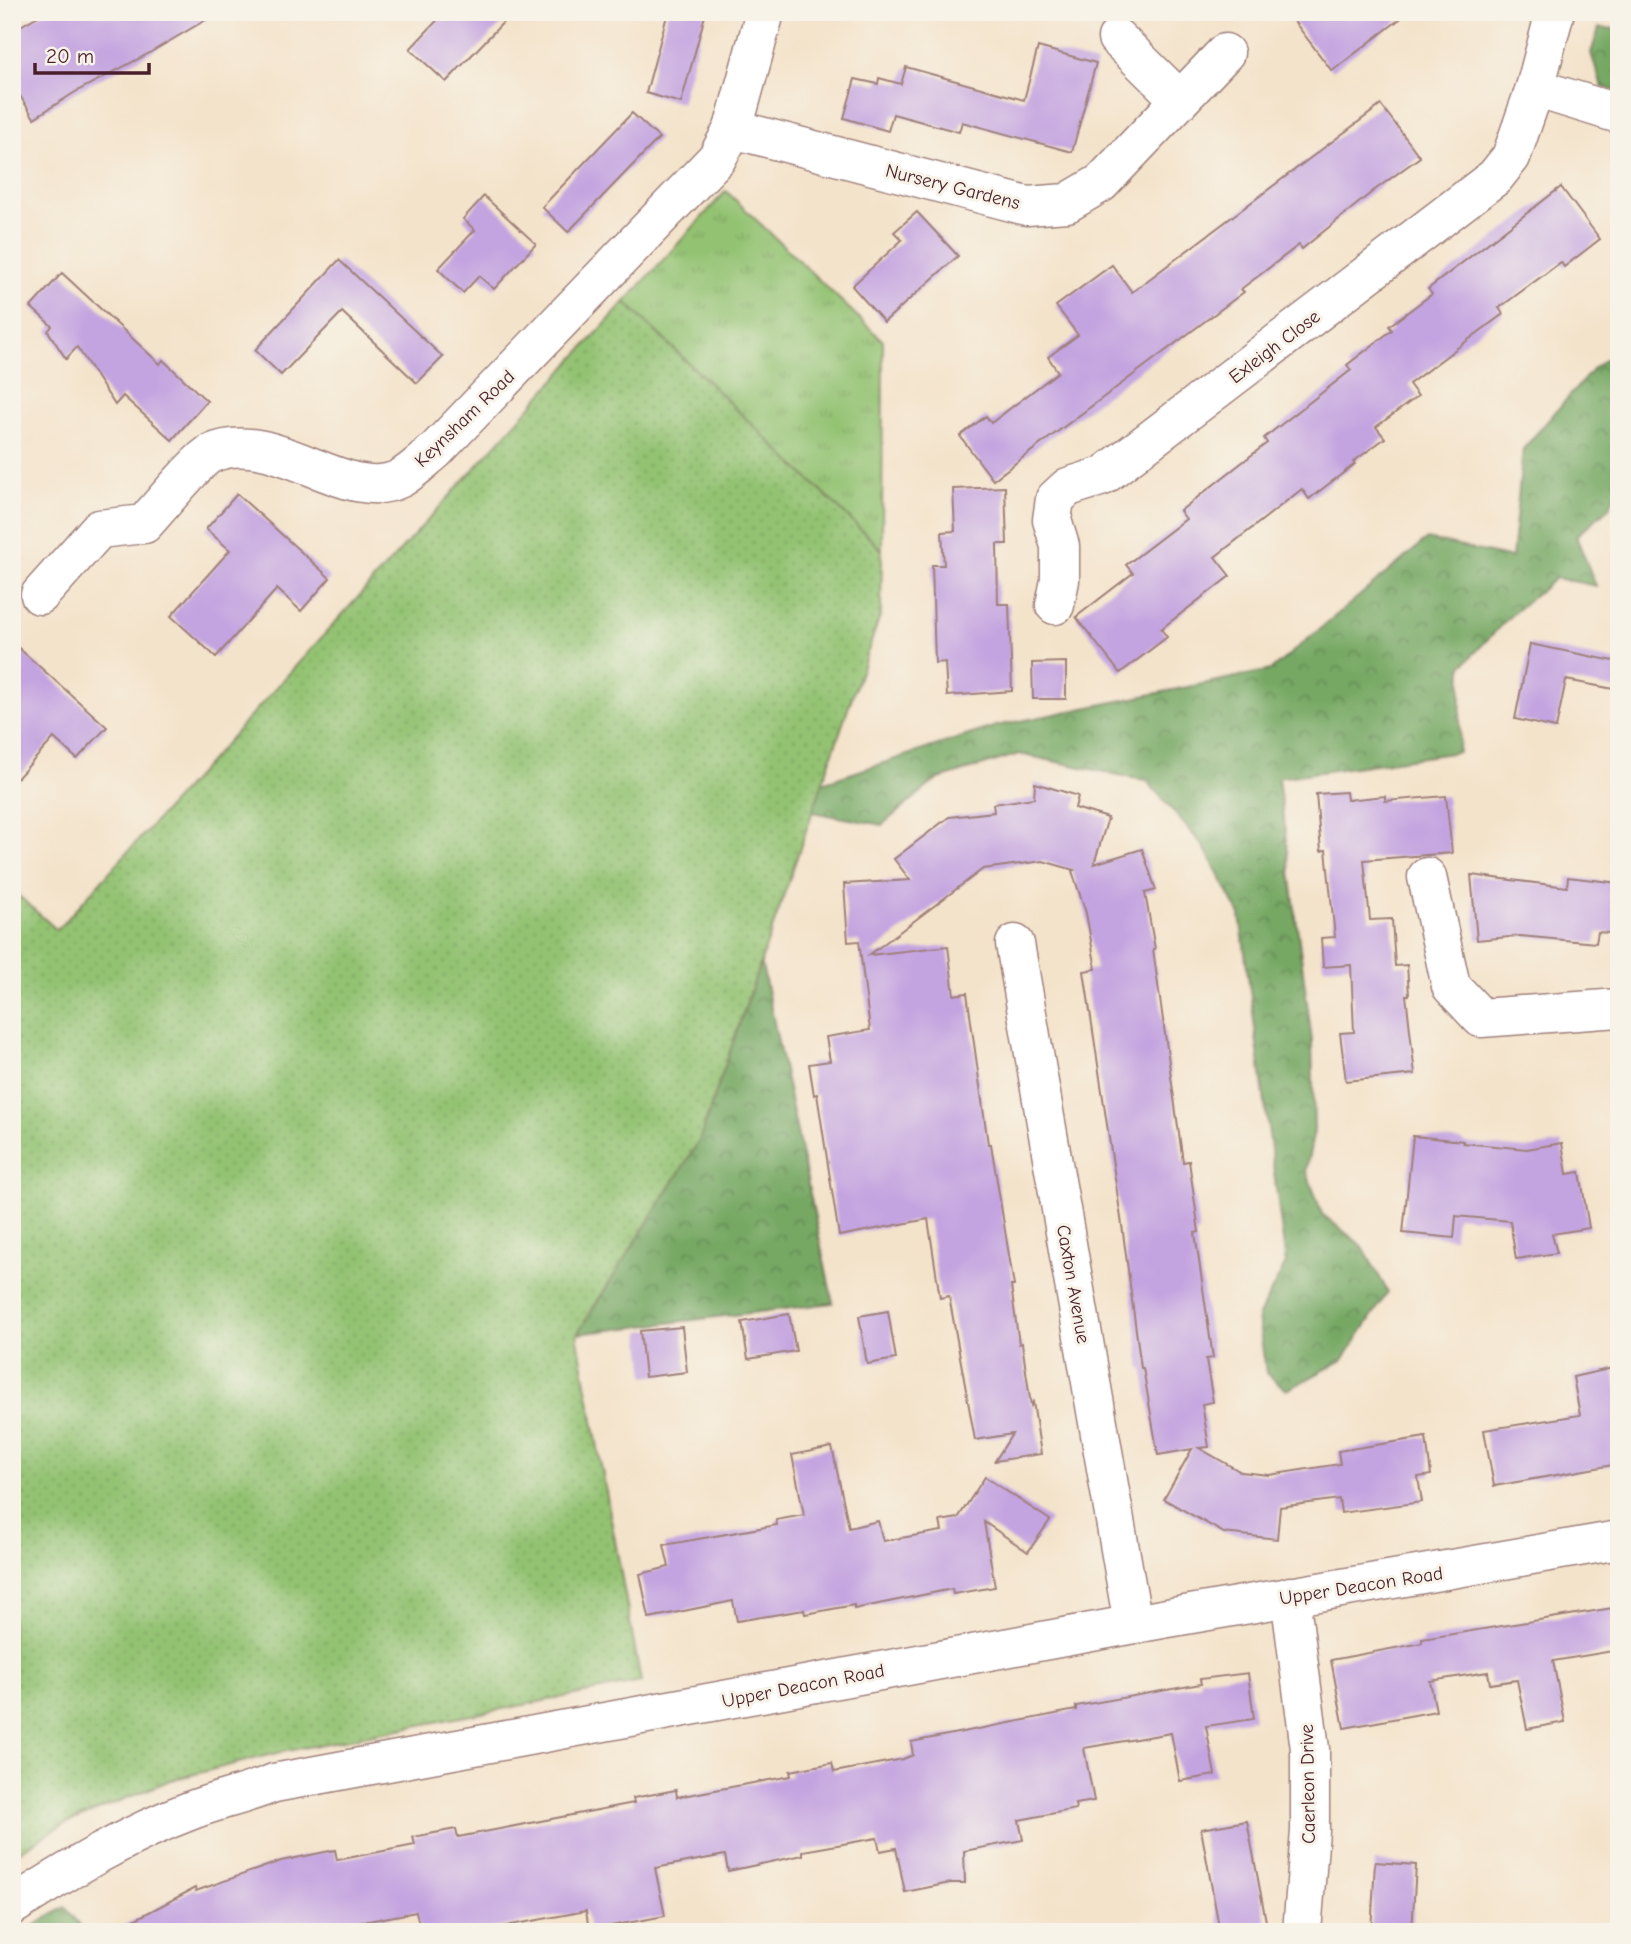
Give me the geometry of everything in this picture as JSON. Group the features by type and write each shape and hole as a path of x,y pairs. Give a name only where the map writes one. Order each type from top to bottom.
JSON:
{"street":[{"name":"Keynsham Road","path":"40,595 99,529 144,524 208,456 233,446 262,450 367,485 399,479 435,451 717,158 733,129 765,12"},
{"name":"Exleigh Close","path":"1055,605 1060,580 1060,546 1052,520 1055,499 1068,487 1104,476 1495,177 1511,157 1535,88 1555,12"},
{"path":"1117,38 1179,99"},
{"name":"Nursery Gardens","path":"733,129 1027,206 1067,203 1101,183 1225,52"},
{"path":"1535,88 1619,114"},
{"path":"1427,877 1451,986 1481,1018 1619,1008"},
{"name":"Caxton Avenue","path":"1015,944 1133,1624"},
{"name":"Upper Deacon Road","path":"12,1906 72,1867 133,1835 192,1811 274,1783 1133,1624 1619,1540"},
{"name":"Caerleon Drive","path":"1290,1596 1310,1749 1310,1831 1302,1932"}],"green space":[{"path":"1599,28 1619,29 1619,92 1602,87 1591,53"},
{"path":"726,191 883,341 882,550 625,302"},
{"path":"625,302 882,550 881,613 699,1141 577,1334 641,1682 277,1753 168,1781 62,1825 12,1856 12,890 57,930"},
{"path":"1619,349 1619,482 1610,507 1576,536 1596,586 1556,578 1512,614 1462,666 1459,752 1278,778 1312,1041 1314,1131 1306,1170 1322,1214 1362,1246 1388,1292 1343,1360 1287,1390 1266,1373 1258,1317 1286,1263 1240,915 1204,847 1147,781 1019,754 936,780 882,825 812,812 822,783 996,726 1271,670 1427,539 1512,558 1523,449 1594,368"},
{"path":"761,961 833,1303 577,1334 699,1141"},
{"path":"65,1907 86,1932 24,1932"}],"building":[{"path":"45,12 219,12 34,118 12,83 12,31"},
{"path":"445,12 513,12 446,82 410,49"},
{"path":"668,12 706,12 681,103 646,93"},
{"path":"1287,12 1409,12 1332,71"},
{"path":"1038,47 1096,63 1072,152 962,122 959,132 893,114 888,131 844,118 855,79 878,84 879,78 901,84 906,67 1024,100"},
{"path":"1381,105 1420,157 1302,249 1299,245 1241,289 1244,292 993,480 960,436 986,416 991,423 1058,372 1048,357 1078,335 1056,306 1112,265 1132,292"},
{"path":"632,113 659,138 568,232 542,207"},
{"path":"1561,187 1600,239 1564,267 1561,262 1499,308 1503,314 1409,384 1418,396 1376,427 1385,438 1353,462 1355,464 1309,499 1302,489 1215,557 1230,576 1161,629 1167,637 1120,673 1076,617 1133,573 1126,565 1186,519 1180,511 1267,443 1264,438 1351,370 1347,365 1392,330 1389,326 1432,294 1428,289"},
{"path":"484,196 536,244 494,289 479,276 463,293 438,269 475,230 463,219"},
{"path":"917,212 958,256 884,322 852,286 902,240 894,232"},
{"path":"339,260 443,357 417,383 342,312 281,375 255,350"},
{"path":"62,273 160,364 163,360 207,401 172,440 123,396 115,405 77,347 66,359 48,331 52,326 31,307"},
{"path":"1005,487 1007,544 997,544 998,604 1009,604 1012,691 947,696 945,662 935,663 932,565 944,565 942,532 955,531 953,489"},
{"path":"237,494 330,578 301,611 277,589 216,657 171,616 230,550 206,529"},
{"path":"12,642 107,727 77,759 54,738 12,784"},
{"path":"1530,644 1619,662 1619,690 1566,680 1556,728 1515,719"},
{"path":"1066,662 1066,699 1033,699 1032,663"},
{"path":"1035,783 1078,796 1075,808 1108,818 1094,864 1142,849 1156,890 1145,893 1183,1162 1189,1161 1199,1232 1195,1233 1213,1358 1206,1359 1213,1402 1202,1404 1209,1447 1199,1448 1241,1472 1269,1475 1340,1464 1338,1451 1426,1437 1431,1475 1418,1477 1422,1502 1341,1513 1339,1499 1280,1507 1277,1539 1224,1533 1164,1499 1192,1449 1158,1455 1141,1368 1084,971 1096,969 1086,913 1072,871 1074,870 1043,861 983,869 869,955 948,946 954,995 967,993 988,1144 991,1144 1014,1286 1011,1286 1019,1344 1022,1343 1041,1454 995,1461 1012,1434 975,1440 949,1296 940,1298 928,1219 839,1236 817,1094 814,1095 809,1064 830,1061 826,1037 870,1030 859,941 848,942 844,884 910,880 894,859 949,817 994,812 993,804 1034,798"},
{"path":"1346,792 1347,800 1385,796 1385,801 1446,796 1452,853 1364,860 1370,920 1392,919 1395,966 1407,965 1409,995 1406,995 1415,1074 1346,1081 1340,1033 1354,1032 1351,965 1323,967 1321,938 1335,937 1326,850 1321,851 1316,794"},
{"path":"1471,875 1567,887 1568,877 1619,883 1619,934 1598,932 1596,943 1520,936 1477,940"},
{"path":"1413,1136 1527,1149 1562,1143 1567,1174 1580,1172 1589,1228 1552,1234 1557,1253 1516,1259 1510,1221 1456,1216 1454,1238 1403,1233"},
{"path":"888,1311 896,1359 867,1364 859,1316"},
{"path":"789,1314 796,1351 748,1359 742,1322"},
{"path":"682,1327 687,1372 645,1377 640,1331"},
{"path":"1613,1368 1619,1397 1619,1464 1494,1486 1484,1430 1580,1415 1573,1377"},
{"path":"832,1447 849,1528 878,1521 883,1541 942,1531 940,1521 958,1518 985,1477 1050,1520 1028,1552 984,1522 995,1587 953,1594 952,1589 854,1609 854,1605 805,1614 804,1610 737,1621 733,1601 649,1618 640,1574 669,1567 664,1545 777,1525 776,1520 804,1515 792,1455"},
{"path":"1619,1607 1619,1650 1553,1661 1565,1722 1527,1729 1517,1680 1490,1684 1488,1672 1430,1681 1436,1711 1344,1728 1331,1660 1422,1643 1422,1639"},
{"path":"1248,1673 1254,1719 1206,1726 1215,1775 1180,1781 1171,1733 1084,1748 1094,1801 1075,1804 1076,1809 1019,1820 1023,1840 964,1851 965,1883 950,1883 905,1892 896,1848 880,1851 877,1838 803,1851 803,1855 728,1871 725,1855 655,1868 665,1916 589,1930 586,1911 495,1928 495,1932 421,1932 416,1912 331,1928 331,1932 111,1932 195,1888 196,1891 281,1861 335,1850 337,1860 415,1845 413,1837 456,1829 458,1837 634,1803 633,1798 676,1790 677,1797 791,1776 790,1771 832,1763 834,1772 903,1759 913,1755 911,1742 1076,1710 1076,1706 1201,1684 1200,1679"},
{"path":"1247,1821 1268,1932 1220,1932 1201,1829"},
{"path":"1375,1862 1416,1865 1412,1932 1371,1932"}]}
